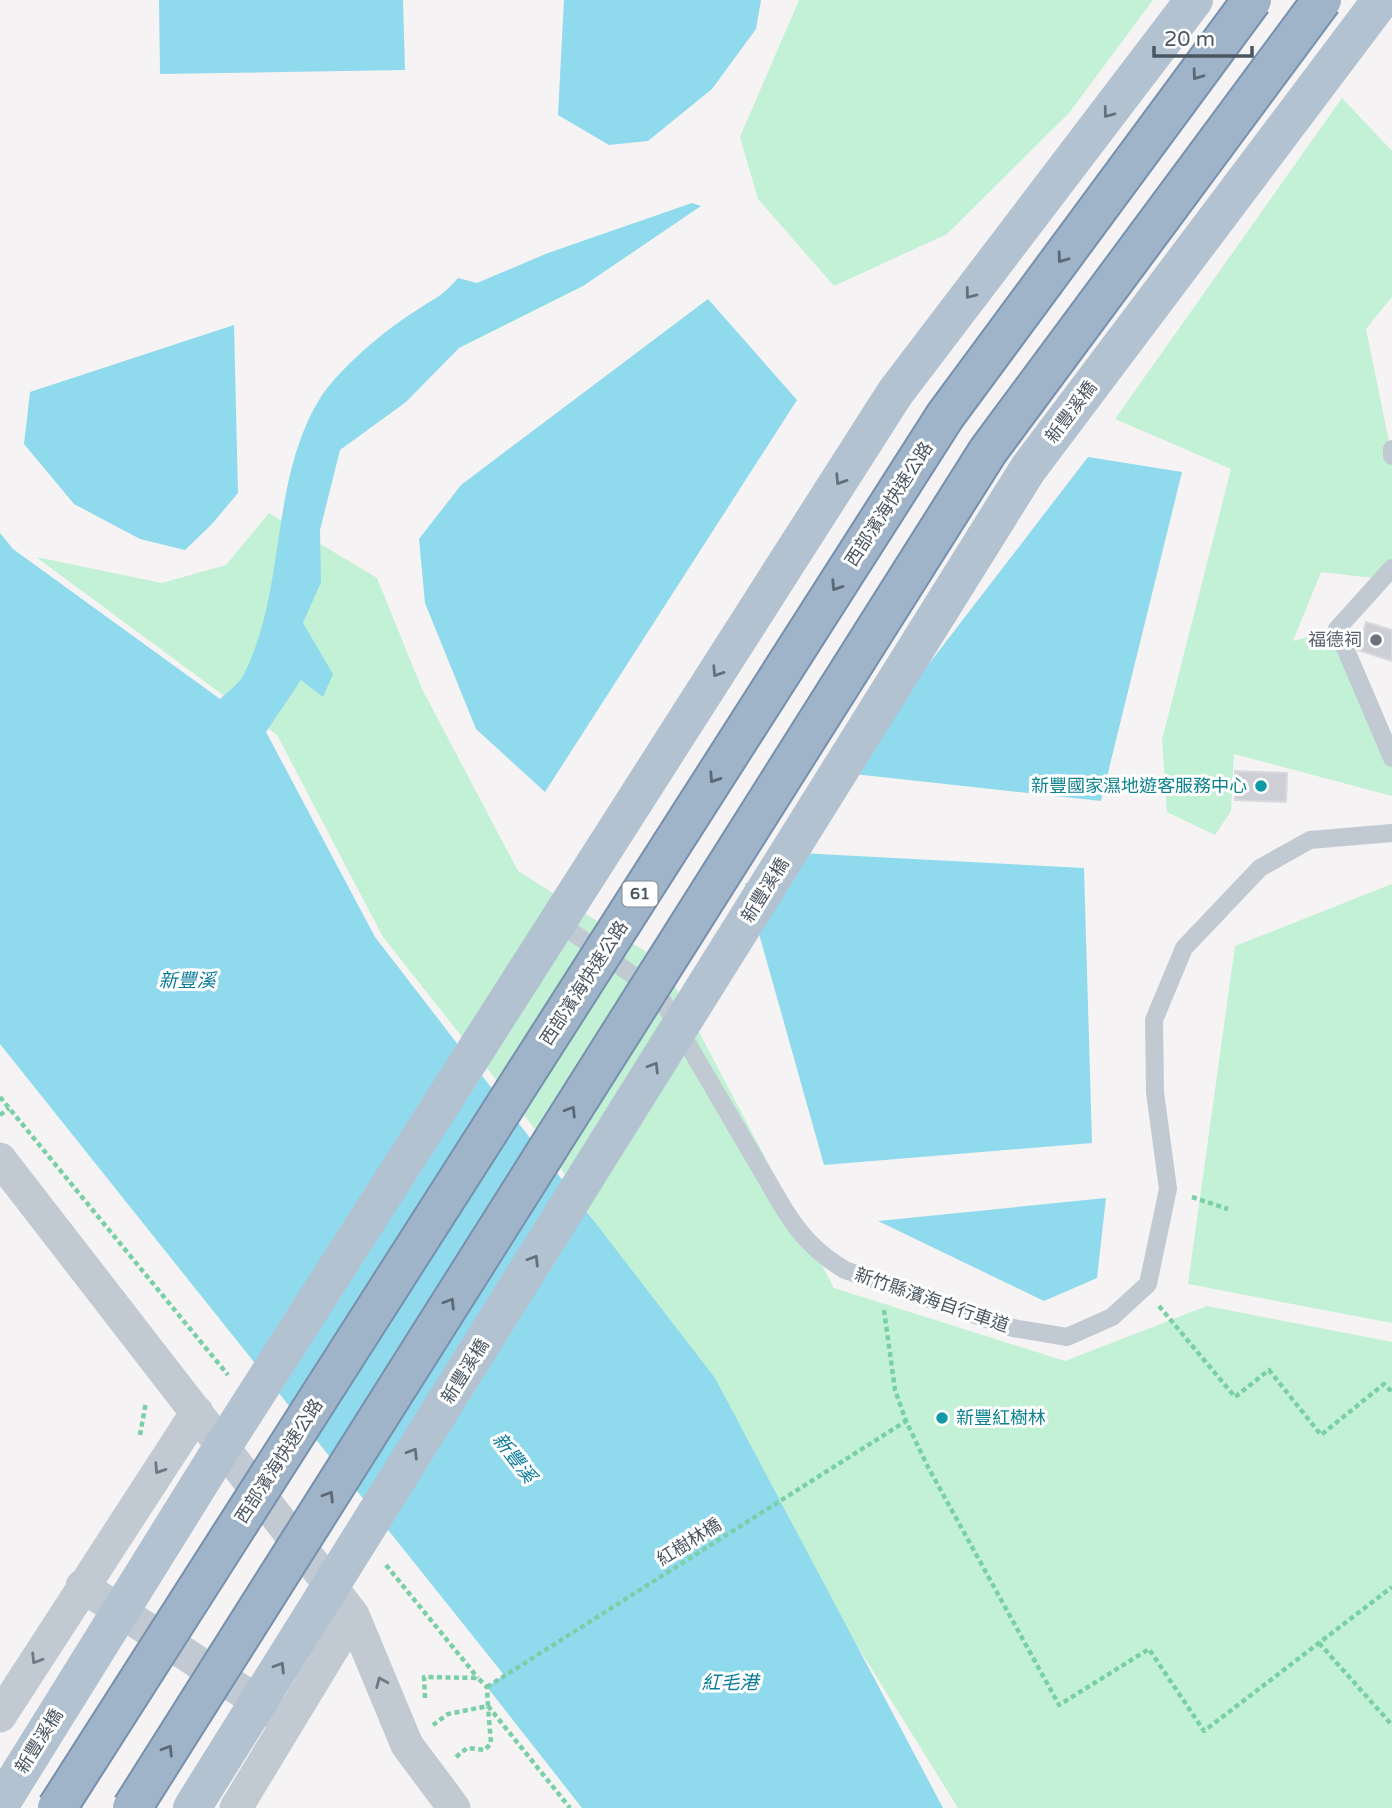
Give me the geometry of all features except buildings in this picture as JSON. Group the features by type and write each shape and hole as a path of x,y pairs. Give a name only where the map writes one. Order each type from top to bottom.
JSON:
{"highway":[{"name":"西部濱海快速公路","path":"57,1808 945,416 1252,0"},
{"path":"131,1808 988,451 1322,0"}],"main road":[{"name":"新豐溪橋","path":"0,1805 241,1419 895,393 1194,0"},
{"name":"新豐溪橋","path":"192,1808 1028,469 1381,0"}],"street":[{"path":"0,1159 353,1615 407,1745 454,1808"},
{"path":"0,1716 197,1412"},
{"path":"82,1586 287,1721"},
{"path":"236,1808 353,1615"}],"lane":[{"path":"1392,449 1392,456"},
{"path":"1392,568 1337,629 1392,758"},
{"name":"新竹縣濱海自行車道","path":"568,929 658,993 803,1238 823,1256 845,1270 1013,1328 1067,1337 1112,1317 1148,1284 1168,1189 1155,1092 1154,1020 1184,948 1260,868 1310,840 1392,833"}],"path":[{"path":"0,1115 9,1108"},
{"path":"1168,1189 1228,1209"},
{"path":"880,1282 895,1390 906,1421 928,1467 1059,1704 1149,1649 1204,1731 1392,1587"},
{"path":"1161,1309 1235,1397 1269,1370 1321,1435 1384,1384 1392,1392"},
{"name":"紅樹林橋","path":"486,1687 906,1421"},
{"path":"1319,1643 1392,1724"},
{"path":"430,1777 467,1748 485,1750 491,1743 486,1687 470,1667"},
{"path":"425,1703 424,1677 478,1678"},
{"path":"448,1714 488,1706"},
{"path":"488,1706 570,1808"}],"green space":[{"path":"799,0 1153,0 1069,113 947,234 834,286 758,199 740,137"},
{"path":"1342,98 1392,151 1392,297 1366,329 1392,456 1392,568 1382,579 1321,572 1293,641 1337,629 1392,758 1392,796 1234,754 1231,811 1215,835 1167,812 1162,740 1231,469 1115,419"},
{"path":"269,513 377,578 422,689 518,871 662,962 834,1288 1065,1361 1207,1306 1392,1342 1392,1808 958,1808 542,1138 383,937 277,735 36,557 162,583 226,565"},
{"path":"1392,884 1392,1323 1188,1284 1235,946"}],"water":[{"path":"159,0 403,0 405,70 160,74"},
{"path":"564,0 761,0 756,29 712,89 648,141 609,145 558,115"},
{"name":"新豐溪","path":"692,203 701,206 583,286 459,348 406,402 340,450 320,530 321,582 303,623 333,674 323,697 301,680 266,732 375,937 715,1378 943,1808 582,1808 487,1687 504,1675 0,1044 0,533 13,549 220,699 243,676 257,643 266,609 292,466 303,432 327,388 350,363 377,339 443,293 458,278 477,283 548,253"},
{"path":"708,299 797,400 545,792 476,729 425,603 419,539 461,485"},
{"path":"234,325 238,493 185,550 140,539 74,504 24,444 30,392"},
{"path":"1088,457 1182,472 1101,801 845,773"},
{"path":"800,853 1084,868 1092,1143 824,1165 745,884"},
{"path":"1106,1198 1097,1278 1044,1301 878,1221"}],"place":[{"name":"福德祠","path":"1376,640"},
{"name":"新豐國家濕地遊客服務中心","path":"1261,786"},
{"name":"新豐紅樹林","path":"942,1418"}],"water label":[{"name":"紅毛港","path":"730,1683"}]}
